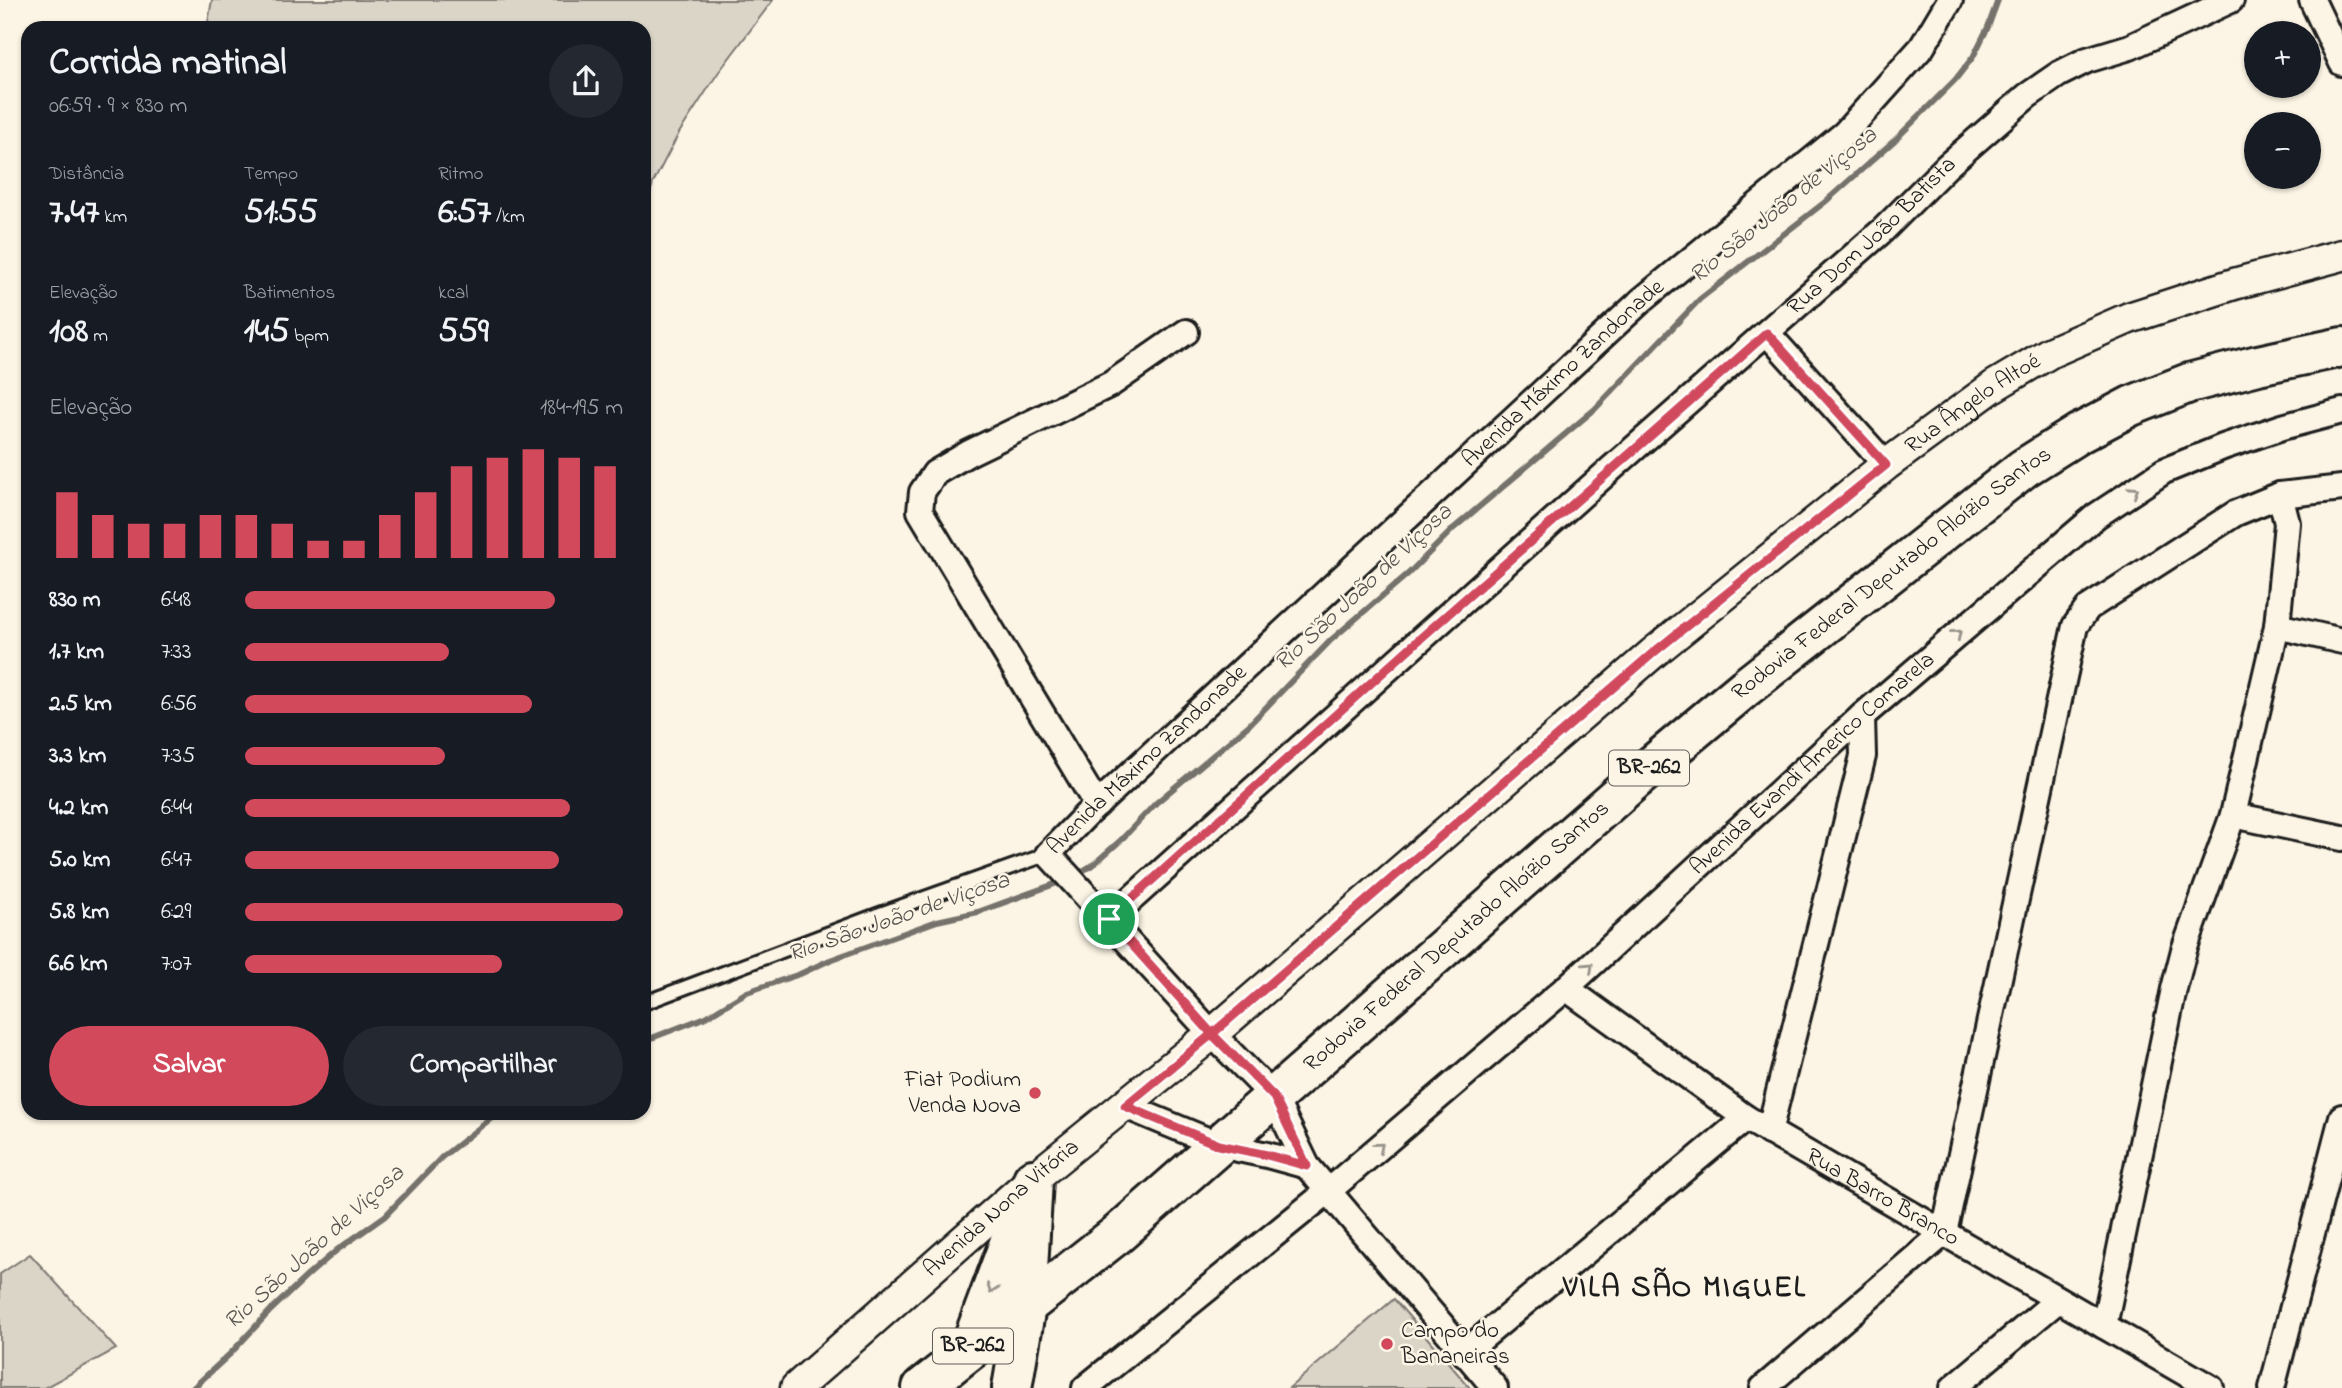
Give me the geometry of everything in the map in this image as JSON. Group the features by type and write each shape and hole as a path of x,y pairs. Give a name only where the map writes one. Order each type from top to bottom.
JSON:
{"highway":[{"name":"Rodovia Federal Deputado Aloízio Santos","path":"922,1388 1119,1233 1726,703 2024,467 2131,406 2189,383 2342,347"},
{"path":"1012,1388 1026,1306 1033,1179"},
{"path":"970,1348 1033,1179"}],"street":[{"name":"Avenida Máximo Zandonade","path":"1495,1388 1307,1166 1274,1097 1212,1034 1051,858 1097,805 1643,299 1845,133 1922,47 1951,0"},
{"name":"Rua Dom João Batista","path":"1103,913 1767,333 1883,230 1947,166 2027,96 2059,74 2087,60 2130,47 2204,6 2231,0"},
{"path":"2312,0 2342,63"},
{"name":"Rua Ângelo Altoé","path":"1212,1034 1653,653 1886,465 1994,386 2051,352 2129,318 2234,284 2342,254"},
{"path":"1097,805 920,511 922,492 934,473 969,453 1111,384 1186,332"},
{"path":"1767,333 1886,465"},
{"name":"Avenida Evandi Americo Comarela","path":"1085,1388 1327,1192 1566,988 1862,716 2096,516 2164,471 2270,431 2342,411"},
{"path":"1763,1388 1944,1233 2075,626 2088,608 2236,513 2280,495 2342,488"},
{"path":"2104,1326 2183,950 2233,815 2277,626 2287,523 2280,495"},
{"path":"2277,626 2342,641"},
{"path":"1769,1132 1863,755 1862,716"},
{"path":"2233,815 2342,838"},
{"name":"Rua Barro Branco","path":"1566,988 1746,1118 2211,1388"},
{"name":"Avenida Nona Vitória","path":"796,1388 1033,1179 1212,1034"},
{"path":"1125,1106 1219,1145 1307,1166"},
{"path":"2272,1388 2342,1117"},
{"path":"1464,1353 1746,1118"},
{"path":"1953,1388 2058,1300"}],"lane":[{"path":"651,1000 877,915 1051,858"}],"shaded area":[{"path":"212,0 773,0 718,73 679,133 651,190 651,21 208,21"},
{"path":"30,1254 116,1349 44,1388 0,1388 0,1274"},
{"name":"Campo do Bananeiras","path":"1394,1299 1470,1388 1289,1388"}],"waterway":[{"name":"Rio São João de Viçosa","path":"1076,875 1094,864 1156,803 1249,725 1331,640 1409,573 1454,528 1595,409 1700,299 1825,202 1895,140 1955,80 1973,57 1998,0"},
{"name":"Rio São João de Viçosa","path":"651,1038 706,1017 747,992 800,974 830,960 937,921 978,912 1063,881"},
{"name":"Rio São João de Viçosa","path":"193,1388 307,1276 337,1250 385,1216 442,1157 489,1120"}],"place":[{"name":"Fiat Podium Venda Nova","path":"1035,1093"},
{"name":"Campo do Bananeiras","path":"1387,1344"}],"district":[{"name":"VILA SÃO MIGUEL","path":"1685,1289"}],"route":[{"path":"1109,919 1212,1034 1274,1097 1307,1166 1219,1145 1125,1106 1212,1034 1653,653 1886,465 1767,333 1422,637 1109,919"}]}
